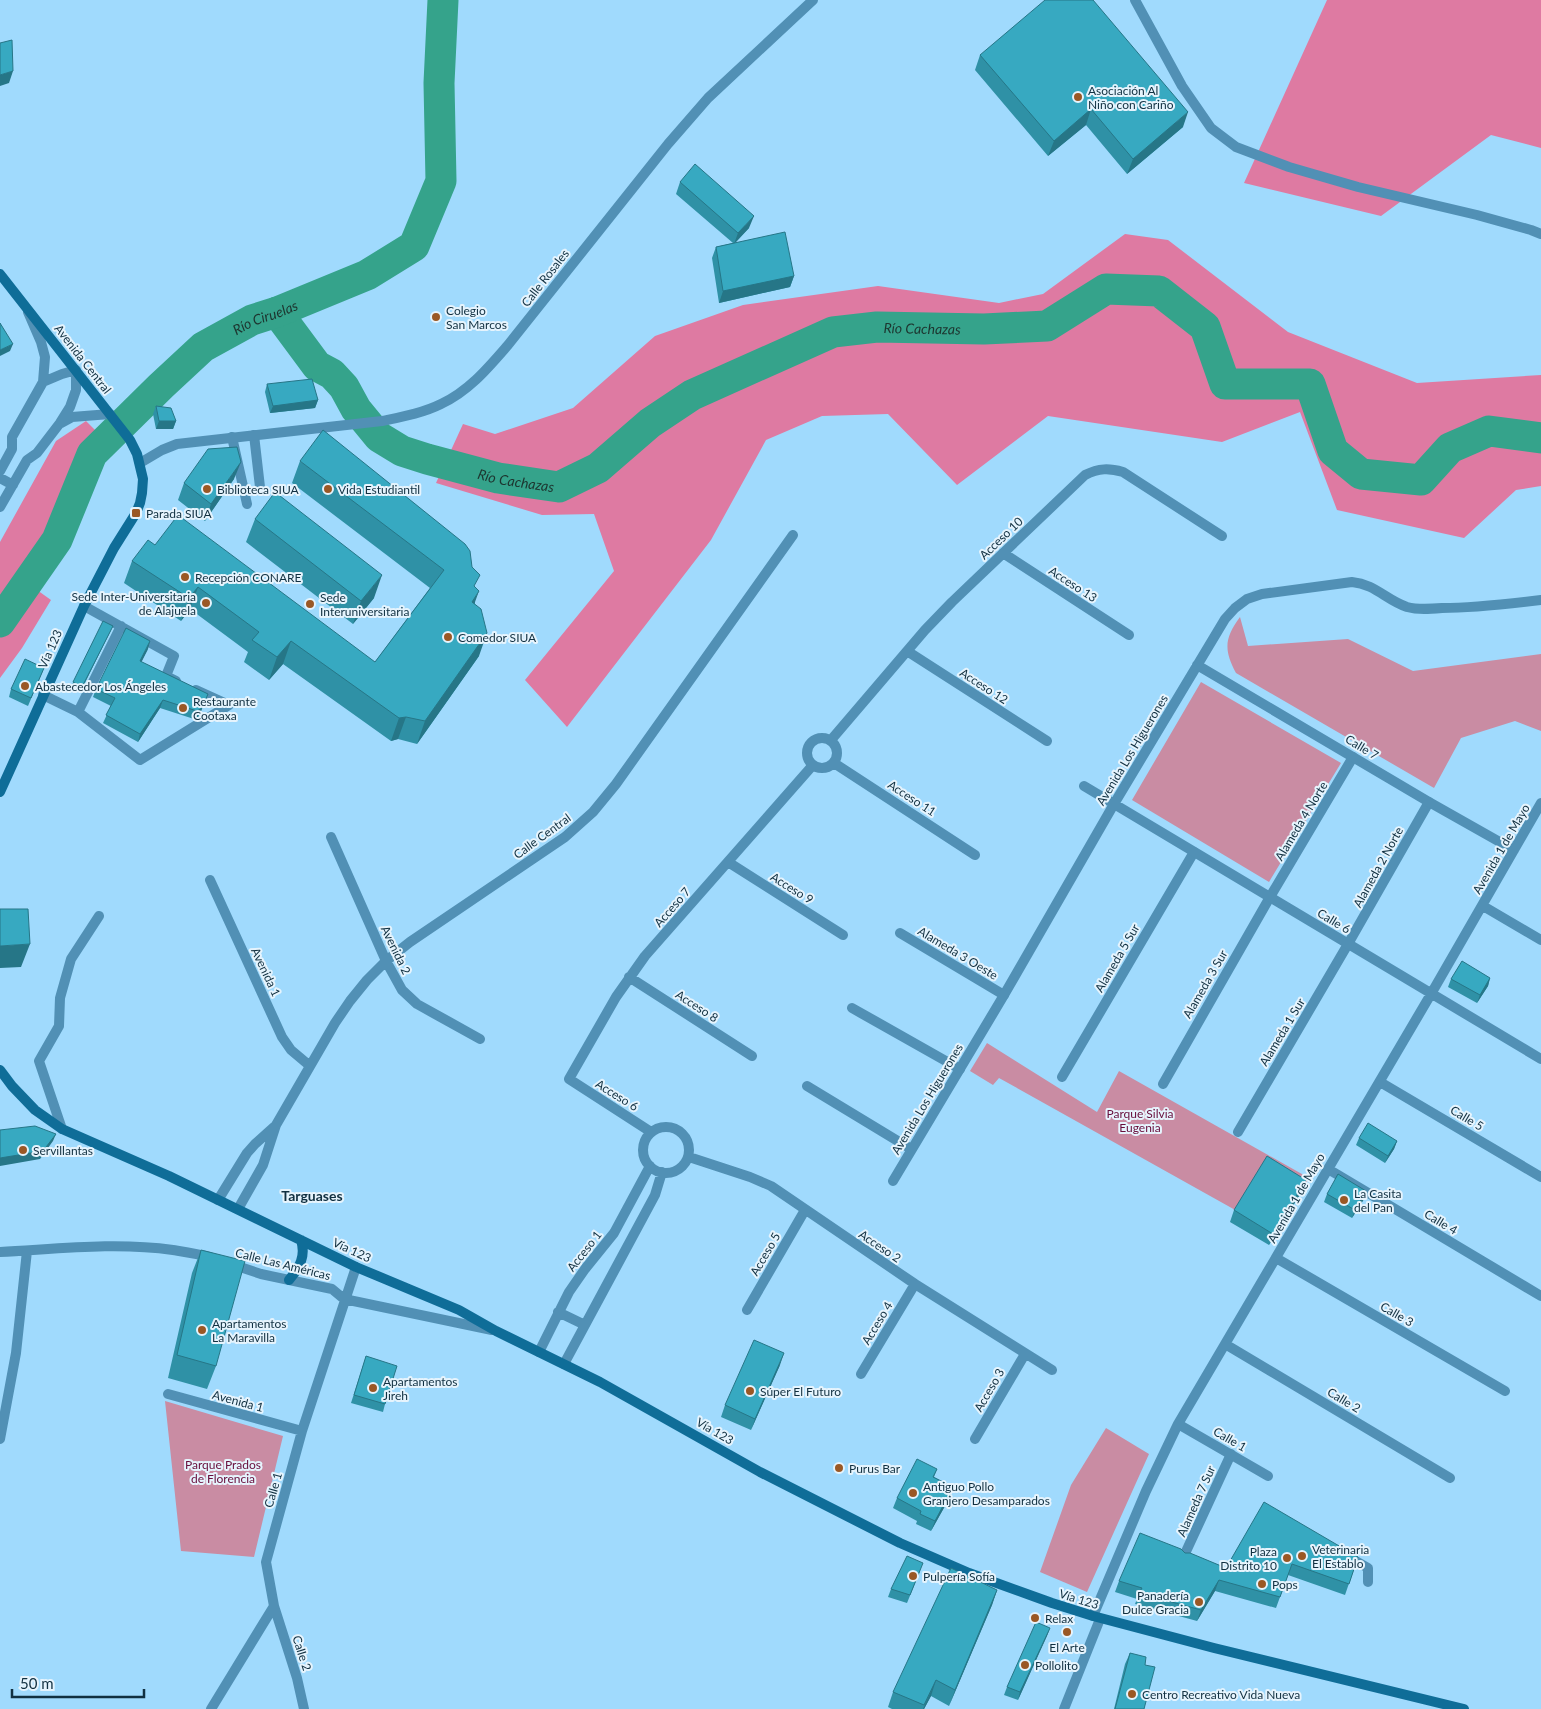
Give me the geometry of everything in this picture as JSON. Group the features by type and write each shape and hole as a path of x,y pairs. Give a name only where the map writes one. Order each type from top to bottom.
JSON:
{"main road":[{"name":"Avenida Central","path":"0,274 130,440 138,454 140,463"},
{"name":"Vía 123","path":"0,792 84,606 114,548 140,504 143,479 140,463"},
{"name":"Vía 123","path":"0,1070 12,1086 35,1110 62,1129 238,1209 356,1267 459,1310 496,1331 564,1364 668,1419 760,1472 900,1543 969,1573 1052,1604 1097,1618 1464,1709"},
{"path":"289,1280 303,1259 304,1250 301,1240"}],"street":[{"name":"Calle Rosales","path":"140,463 162,450 177,444 382,421 414,414 454,398 468,388 489,368 668,144 708,98 813,0"},
{"path":"1135,0 1182,86 1211,128 1236,147 1289,167 1358,187 1477,215 1541,234"},
{"path":"0,471 12,449 12,437 43,382 45,357 41,342 25,306"},
{"path":"0,507 27,460 37,453 60,424 74,399 76,370 43,382"},
{"path":"60,424 72,417 86,414 112,416"},
{"path":"254,436 260,487"},
{"path":"232,437 247,504"},
{"name":"Acceso 10","path":"831,740 907,651 952,602 1085,475 1095,470 1108,468 1124,472 1222,536"},
{"path":"0,478 13,485"},
{"name":"Calle Central","path":"218,1200 247,1153 276,1124 350,1001 367,980 386,961 410,942 565,837 593,812 616,784 793,535"},
{"name":"Acceso 13","path":"1003,553 1129,635"},
{"name":"Avenida Los Higuerones","path":"893,1181 1004,995 1114,804 1225,619 1235,608 1247,599 1262,594 1352,582 1363,583 1396,602 1420,609 1464,608 1541,600"},
{"path":"43,695 78,712 140,760 229,705 166,676 174,656 84,606"},
{"path":"78,712 121,626"},
{"name":"Acceso 12","path":"907,651 1047,741"},
{"name":"Calle 7","path":"1197,665 1514,850"},
{"path":"821,737 831,740 838,753 834,763 826,768 813,765 807,758 807,748 812,740 821,737"},
{"name":"Alameda 4 Norte","path":"1270,897 1353,757"},
{"name":"Acceso 11","path":"834,763 976,855"},
{"name":"Acceso 7","path":"569,1080 629,977 645,956 813,765"},
{"name":"Calle 6","path":"1084,786 1541,1059"},
{"name":"Alameda 2 Norte","path":"1348,944 1429,802"},
{"name":"Avenida 1 de Mayo","path":"1064,1709 1146,1491 1178,1424 1380,1082 1514,850 1538,816 1541,803"},
{"name":"Avenida 2","path":"331,837 386,961 402,990 417,1004 480,1039"},
{"name":"Alameda 5 Sur","path":"1062,1077 1194,852"},
{"name":"Acceso 9","path":"728,862 844,935"},
{"name":"Avenida 1","path":"210,880 282,1037 291,1050 310,1066"},
{"name":"Alameda 3 Sur","path":"1163,1084 1270,897"},
{"path":"1483,906 1541,940"},
{"path":"62,1129 39,1061 59,1026 60,998 71,959 99,916"},
{"name":"Alameda 3 Oeste","path":"900,933 1004,995"},
{"name":"Alameda 1 Sur","path":"1238,1132 1348,944"},
{"name":"Acceso 8","path":"629,977 752,1056"},
{"path":"852,1008 960,1069"},
{"name":"Acceso 6","path":"569,1080 651,1132"},
{"name":"Calle 5","path":"1380,1082 1541,1177"},
{"path":"808,1086 911,1149"},
{"name":"Calle Central","path":"238,1209 263,1165 276,1124"},
{"path":"665,1126 679,1130 685,1135 688,1142 689,1157 681,1168 675,1171 662,1172 650,1166 646,1160 643,1153 646,1138 651,1132 665,1126"},
{"name":"Acceso 2","path":"689,1157 771,1186 915,1284 1052,1370"},
{"name":"Acceso 1","path":"539,1352 558,1312 585,1269 614,1233 650,1166"},
{"name":"Calle 4","path":"1328,1169 1541,1296"},
{"path":"564,1364 655,1195 662,1172"},
{"name":"Acceso 5","path":"747,1310 805,1210"},
{"path":"614,1233 631,1241"},
{"name":"Calle Las Américas","path":"0,1252 82,1246 150,1247 201,1254 261,1274 332,1289 344,1299 496,1331"},
{"path":"0,1439 16,1353 27,1251"},
{"name":"Calle 3","path":"1276,1258 1505,1391"},
{"name":"Calle 1","path":"274,1606 266,1562 302,1432 356,1267"},
{"name":"Acceso 4","path":"861,1374 915,1284"},
{"path":"558,1312 585,1325"},
{"name":"Calle 2","path":"1225,1344 1450,1478"},
{"name":"Acceso 3","path":"975,1439 1025,1354"},
{"name":"Avenida 1","path":"168,1394 302,1432"},
{"name":"Calle 1","path":"1178,1424 1268,1476"},
{"name":"Alameda 7 Sur","path":"1183,1558 1231,1454"},
{"path":"1342,1553 1368,1568 1368,1582"},
{"path":"211,1709 274,1606"},
{"name":"Calle 2","path":"274,1606 297,1678 304,1709"}],"green space":[{"path":"1240,617 1248,646 1348,639 1413,671 1541,654 1541,731 1515,721 1461,738 1434,788 1236,673 1229,658 1228,645 1231,632"},
{"path":"1201,682 1341,763 1269,882 1132,800"},
{"name":"Parque Silvia Eugenia","path":"987,1043 1097,1112 1119,1071 1309,1178 1302,1191 1263,1168 1237,1211 999,1078 993,1085 970,1071"},
{"name":"Parque Prados de Florencia","path":"165,1401 283,1436 254,1557 181,1551"},
{"path":"1106,1428 1149,1454 1087,1592 1040,1572 1071,1485"}],"shaded area":[{"path":"1327,0 1541,0 1541,148 1491,135 1381,216 1244,183"},
{"path":"1125,234 1168,240 1288,332 1417,383 1541,375 1541,486 1516,490 1464,538 1337,510 1300,412 1222,442 1048,416 957,485 888,414 822,416 766,440 711,540 567,727 525,680 614,571 594,514 542,515 436,483 463,424 495,434 573,408 655,336 743,305 878,286 999,303 1043,294"},
{"path":"86,421 103,438 87,454 51,540 23,580 51,600 22,648 0,678 0,542 56,441"}],"building":[{"name":"Asociación Al Niño con Cariño","path":"1045,0 1093,0 1188,112 1133,159 1091,109 1054,141 980,55"},
{"path":"12,40 13,71 0,75 0,43"},
{"path":"695,164 754,216 738,233 680,182"},
{"path":"785,232 794,276 723,291 716,247"},
{"path":"0,323 13,344 0,350"},
{"path":"312,379 318,400 273,406 267,384"},
{"path":"156,406 171,408 176,421 159,421"},
{"path":"323,430 465,544 470,551 472,567 480,575 474,586 479,591 472,602 481,609 487,633 425,721 406,717 399,718 291,641 277,657 252,640 259,632 198,587 189,598 132,561 148,540 155,545 178,515 375,662 444,570 300,461"},
{"path":"237,447 241,462 211,504 184,483 208,449"},
{"path":"275,492 382,575 361,601 255,519"},
{"path":"103,621 113,626 82,687 73,682"},
{"path":"126,628 150,641 140,661 208,694 202,708 197,711 163,700 140,734 106,715 115,698 96,689"},
{"name":"Abastecedor Los Ángeles","path":"25,659 44,668 31,698 11,689"},
{"path":"0,909 28,909 30,944 0,946"},
{"path":"1462,961 1490,978 1480,995 1451,979"},
{"path":"1368,1123 1397,1141 1388,1156 1359,1138"},
{"name":"Servillantas","path":"35,1126 56,1134 43,1151 0,1158 0,1130"},
{"path":"1267,1156 1306,1180 1273,1234 1234,1210"},
{"path":"1338,1174 1366,1191 1355,1210 1327,1194"},
{"name":"Apartamentos La Maravilla","path":"201,1250 245,1261 216,1366 177,1355"},
{"name":"Súper El Futuro","path":"754,1340 784,1353 755,1419 725,1405"},
{"name":"Apartamentos Jireh","path":"366,1356 397,1366 385,1404 354,1395"},
{"path":"917,1459 937,1469 933,1477 953,1487 935,1521 920,1514 921,1511 897,1498"},
{"path":"1264,1502 1358,1557 1349,1584 1292,1564 1280,1597 1219,1580 1201,1610 1139,1593 1142,1588 1119,1581 1140,1533 1181,1549 1185,1553 1190,1553 1226,1568"},
{"path":"907,1556 923,1563 910,1595 891,1589"},
{"path":"951,1568 997,1590 955,1690 936,1680 924,1705 893,1692"},
{"name":"Pollolito","path":"1036,1622 1050,1628 1020,1692 1007,1687"},
{"name":"Centro Recreativo Vida Nueva","path":"1130,1653 1146,1657 1145,1665 1155,1667 1144,1709 1115,1709"}],"waterway":[{"name":"Río Ciruelas","path":"0,622 57,540 92,454 203,347 252,320 277,312 367,275 414,246 441,181 439,83 443,0"},
{"name":"Río Cachazas","path":"277,312 317,366 332,374 344,387 356,409 379,437 402,451 427,459 498,478 559,487 598,468 650,423 692,395 833,332 877,327 984,329 1047,326 1106,289 1159,291 1205,327 1225,384 1310,384 1333,451 1361,474 1421,480 1450,448 1489,431 1541,438"}],"place":[{"name":"Asociación Al Niño con Cariño","path":"1078,97"},
{"name":"Colegio San Marcos","path":"436,317"},
{"name":"Biblioteca SIUA","path":"207,489"},
{"name":"Vida Estudiantil","path":"328,489"},
{"name":"Parada SIUA","path":"136,513"},
{"name":"Recepción CONARE","path":"185,577"},
{"name":"Sede Inter-Universitaria de Alajuela","path":"206,603"},
{"name":"Sede Interuniversitaria","path":"310,604"},
{"name":"Comedor SIUA","path":"448,637"},
{"name":"Abastecedor Los Ángeles","path":"25,686"},
{"name":"Restaurante Cootaxa","path":"183,708"},
{"name":"Servillantas","path":"23,1150"},
{"name":"La Casita del Pan","path":"1344,1200"},
{"name":"Apartamentos La Maravilla","path":"202,1330"},
{"name":"Apartamentos Jireh","path":"373,1388"},
{"name":"Súper El Futuro","path":"750,1391"},
{"name":"Purus Bar","path":"839,1468"},
{"name":"Antiguo Pollo Granjero Desamparados","path":"913,1493"},
{"name":"Veterinaria El Establo","path":"1302,1556"},
{"name":"Plaza Distrito 10","path":"1287,1558"},
{"name":"Pulpería Sofía","path":"913,1576"},
{"name":"Pops","path":"1262,1584"},
{"name":"Panadería Dulce Gracia","path":"1199,1602"},
{"name":"Relax","path":"1035,1618"},
{"name":"El Arte","path":"1067,1632"},
{"name":"Pollolito","path":"1025,1665"},
{"name":"Centro Recreativo Vida Nueva","path":"1132,1694"}],"district":[{"name":"Targuases","path":"312,1195"}]}
